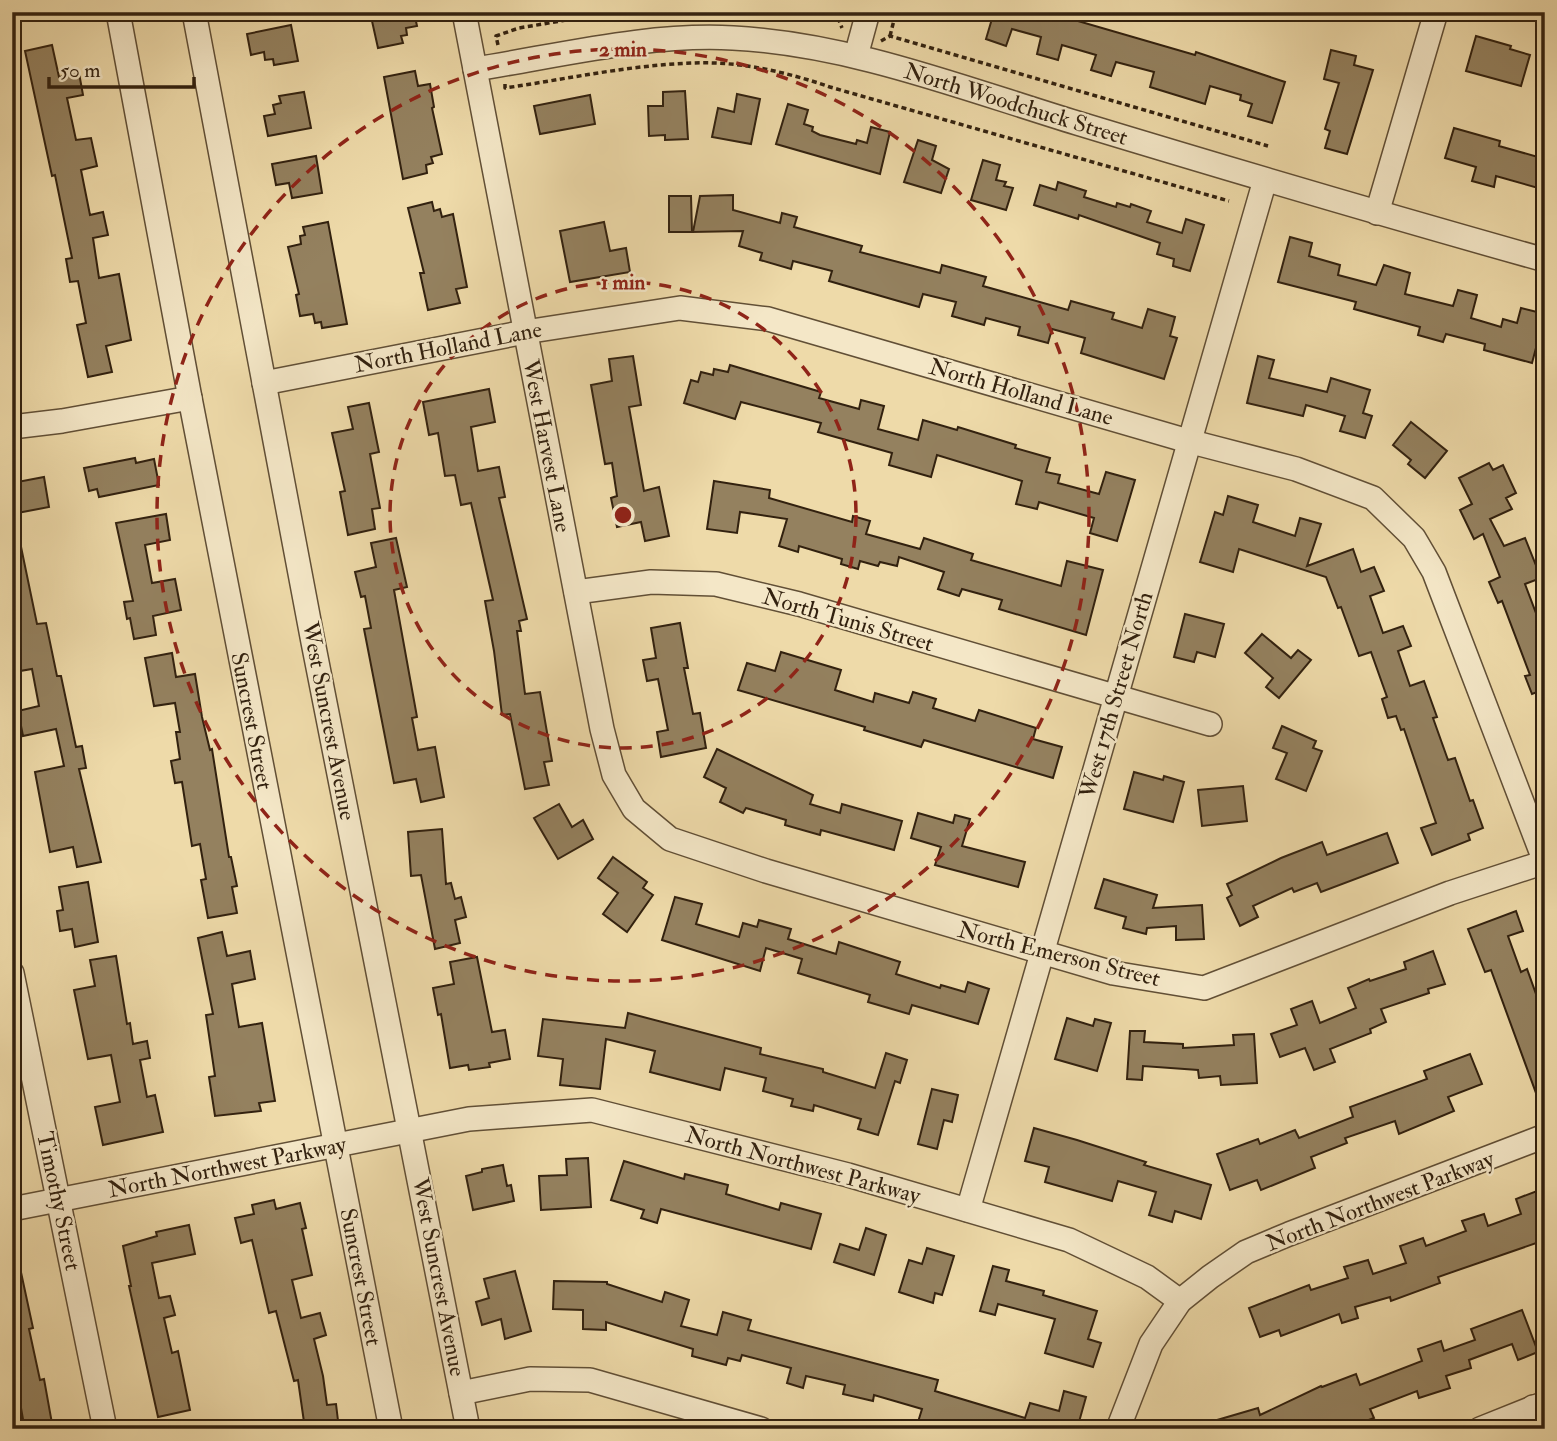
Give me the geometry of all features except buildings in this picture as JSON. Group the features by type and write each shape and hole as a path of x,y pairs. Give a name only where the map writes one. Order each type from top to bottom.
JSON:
{"street":[{"name":"Suncrest Street","path":"118,12 190,398 391,1429"},
{"name":"West Suncrest Avenue","path":"194,12 316,656 468,1429"},
{"name":"West Harvest Lane","path":"464,12 602,729 614,775 634,809 652,825"},
{"path":"859,46 868,12"},
{"path":"1377,213 1436,12"},
{"name":"North Woodchuck Street","path":"475,69 667,39 733,38 802,46 859,46 1265,180 1545,260"},
{"name":"West 17th Street North","path":"968,1210 1265,180"},
{"name":"North Holland Lane","path":"264,383 526,332 680,308 768,319 1296,469 1373,498 1414,538 1434,572 1545,862"},
{"path":"12,427 62,421 190,398"},
{"name":"North Tunis Street","path":"576,592 651,582 716,584 799,604 1210,724"},
{"name":"North Emerson Street","path":"652,825 670,839 765,871 1042,953 1114,973 1204,988 1450,893 1545,862"},
{"name":"Timothy Street","path":"12,973 105,1429"},
{"name":"North Northwest Parkway","path":"12,1209 469,1119 592,1110 848,1175 1069,1240 1147,1277 1180,1301 1246,1252 1545,1136"},
{"path":"1118,1429 1151,1344 1180,1301"},
{"path":"461,1394 530,1379 590,1380 761,1429"},
{"path":"1480,1429 1539,1405 1542,1429"}],"path":[{"path":"614,12 519,28 496,36 505,88 642,67 695,62 791,73 830,87 1229,201"},
{"path":"813,12 838,18 843,31 859,46 890,36 1268,146"},
{"path":"890,36 896,12"}]}
